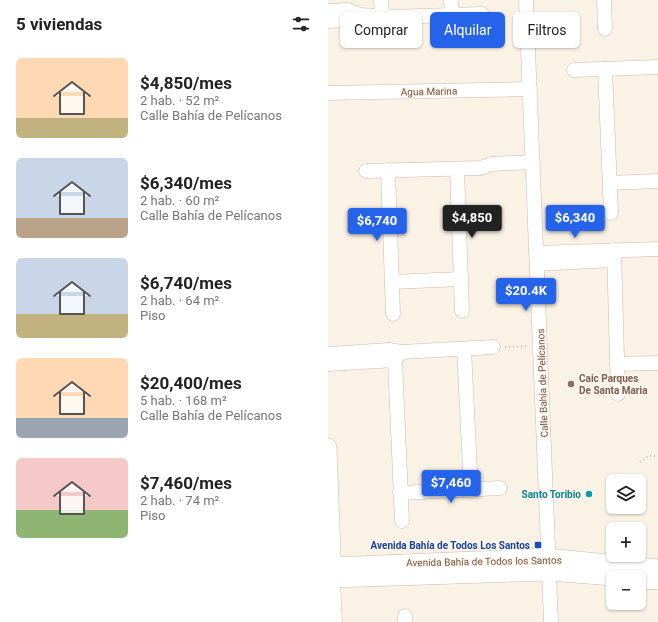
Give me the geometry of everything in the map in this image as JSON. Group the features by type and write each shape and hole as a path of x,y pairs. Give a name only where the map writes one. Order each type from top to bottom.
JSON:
{"street":[{"path":"381,0 382,12"},
{"path":"451,0 452,12"},
{"name":"Calle Bahía de Pelícanos","path":"526,0 551,622"},
{"path":"604,0 605,29"},
{"path":"328,11 348,10 354,12"},
{"path":"328,22 340,21"},
{"path":"574,70 658,67"},
{"path":"605,69 611,213"},
{"name":"Agua Marina","path":"328,93 530,89"},
{"path":"366,171 480,168 492,173 533,167"},
{"path":"457,169 462,311"},
{"path":"388,170 393,314"},
{"path":"610,182 658,181"},
{"path":"537,259 614,255 658,249"},
{"path":"614,255 618,394"},
{"path":"392,282 461,279"},
{"path":"328,354 395,354 493,347"},
{"path":"464,349 471,490"},
{"path":"328,364 395,354"},
{"path":"395,354 402,521"},
{"path":"617,364 658,363"},
{"path":"328,447 335,622"},
{"path":"400,493 500,488"},
{"name":"Avenida Bahía de Todos los Santos","path":"333,572 549,564 658,568"},
{"name":"Avenida Bahía de Todos los Santos","path":"549,564 606,576"},
{"path":"646,580 658,581"}],"path":[{"path":"493,347 540,345"},
{"path":"640,462 649,456 658,456"}],"place":[{"name":"Caic Parques De Santa Maria","path":"571,384"},
{"name":"Santo Toribio","path":"589,494"},
{"name":"Avenida Bahía de Todos Los Santos","path":"538,545"}]}
